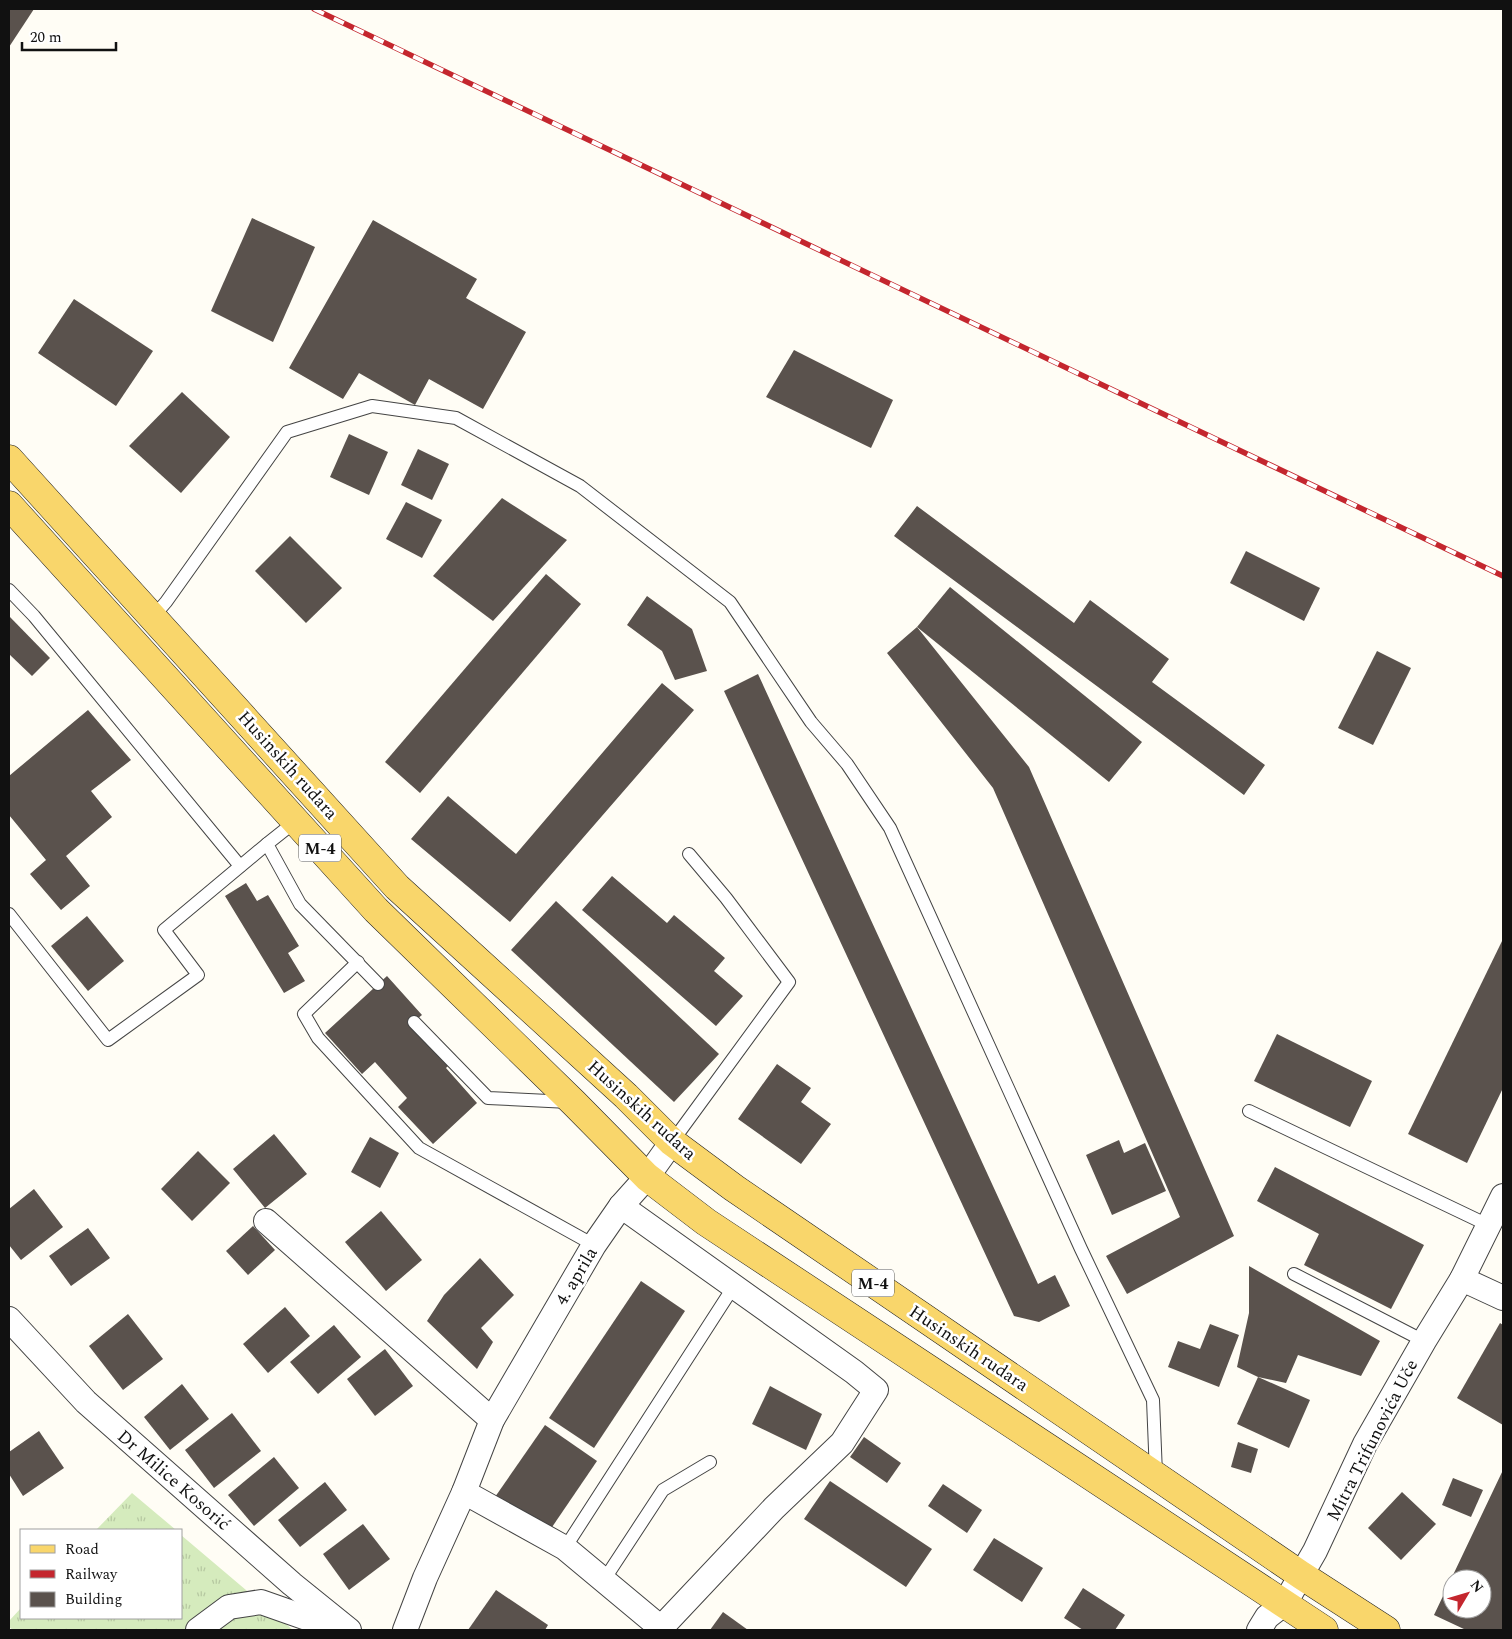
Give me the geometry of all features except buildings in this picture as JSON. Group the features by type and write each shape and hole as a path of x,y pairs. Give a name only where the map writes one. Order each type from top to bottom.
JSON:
{"main road":[{"name":"Husinskih rudara","path":"9,459 397,887 626,1096 672,1142 734,1188 1301,1575 1386,1630"},
{"name":"Husinskih rudara","path":"9,505 376,910 647,1177 706,1222 1324,1630"}],"street":[{"name":"4. aprila","path":"405,1630 425,1578 464,1492 492,1420 594,1245 621,1206 647,1177 672,1142"},
{"name":"Mitra Trifunovića Uče","path":"1285,1603 1315,1551 1365,1444 1462,1279 1503,1196"},
{"path":"464,1492 564,1548 660,1629 774,1508 842,1443 876,1390 854,1372 621,1206"},
{"path":"266,1221 492,1420"},
{"path":"1462,1279 1503,1298"},
{"name":"Dr Milice Kosorić","path":"9,1319 86,1402 292,1584 349,1630"},
{"path":"198,1630 229,1607 261,1602 342,1630"},
{"path":"1259,1630 1267,1617 1285,1603"}],"lane":[{"path":"152,618 287,432 372,406 456,418 580,486 730,602 811,722 847,764 890,828 1081,1249 1153,1400 1157,1477"},
{"path":"9,590 53,638 240,866"},
{"path":"9,914 108,1040 198,975 164,930 296,821"},
{"path":"267,844 300,904 378,984"},
{"path":"672,1142 789,982 726,898 688,854"},
{"path":"358,962 304,1014 318,1038 419,1148 594,1245"},
{"path":"414,1022 488,1098 574,1103"},
{"path":"1249,1111 1488,1225"},
{"path":"1294,1274 1424,1341"},
{"path":"564,1548 734,1286"},
{"path":"604,1580 663,1490 710,1462"}],"green space":[{"path":"132,1493 175,1529 97,1529"},
{"path":"182,1536 293,1630 13,1630 9,1627 9,1621 20,1609 20,1619 182,1619"}],"railway":[{"path":"314,9 1503,576"}]}
